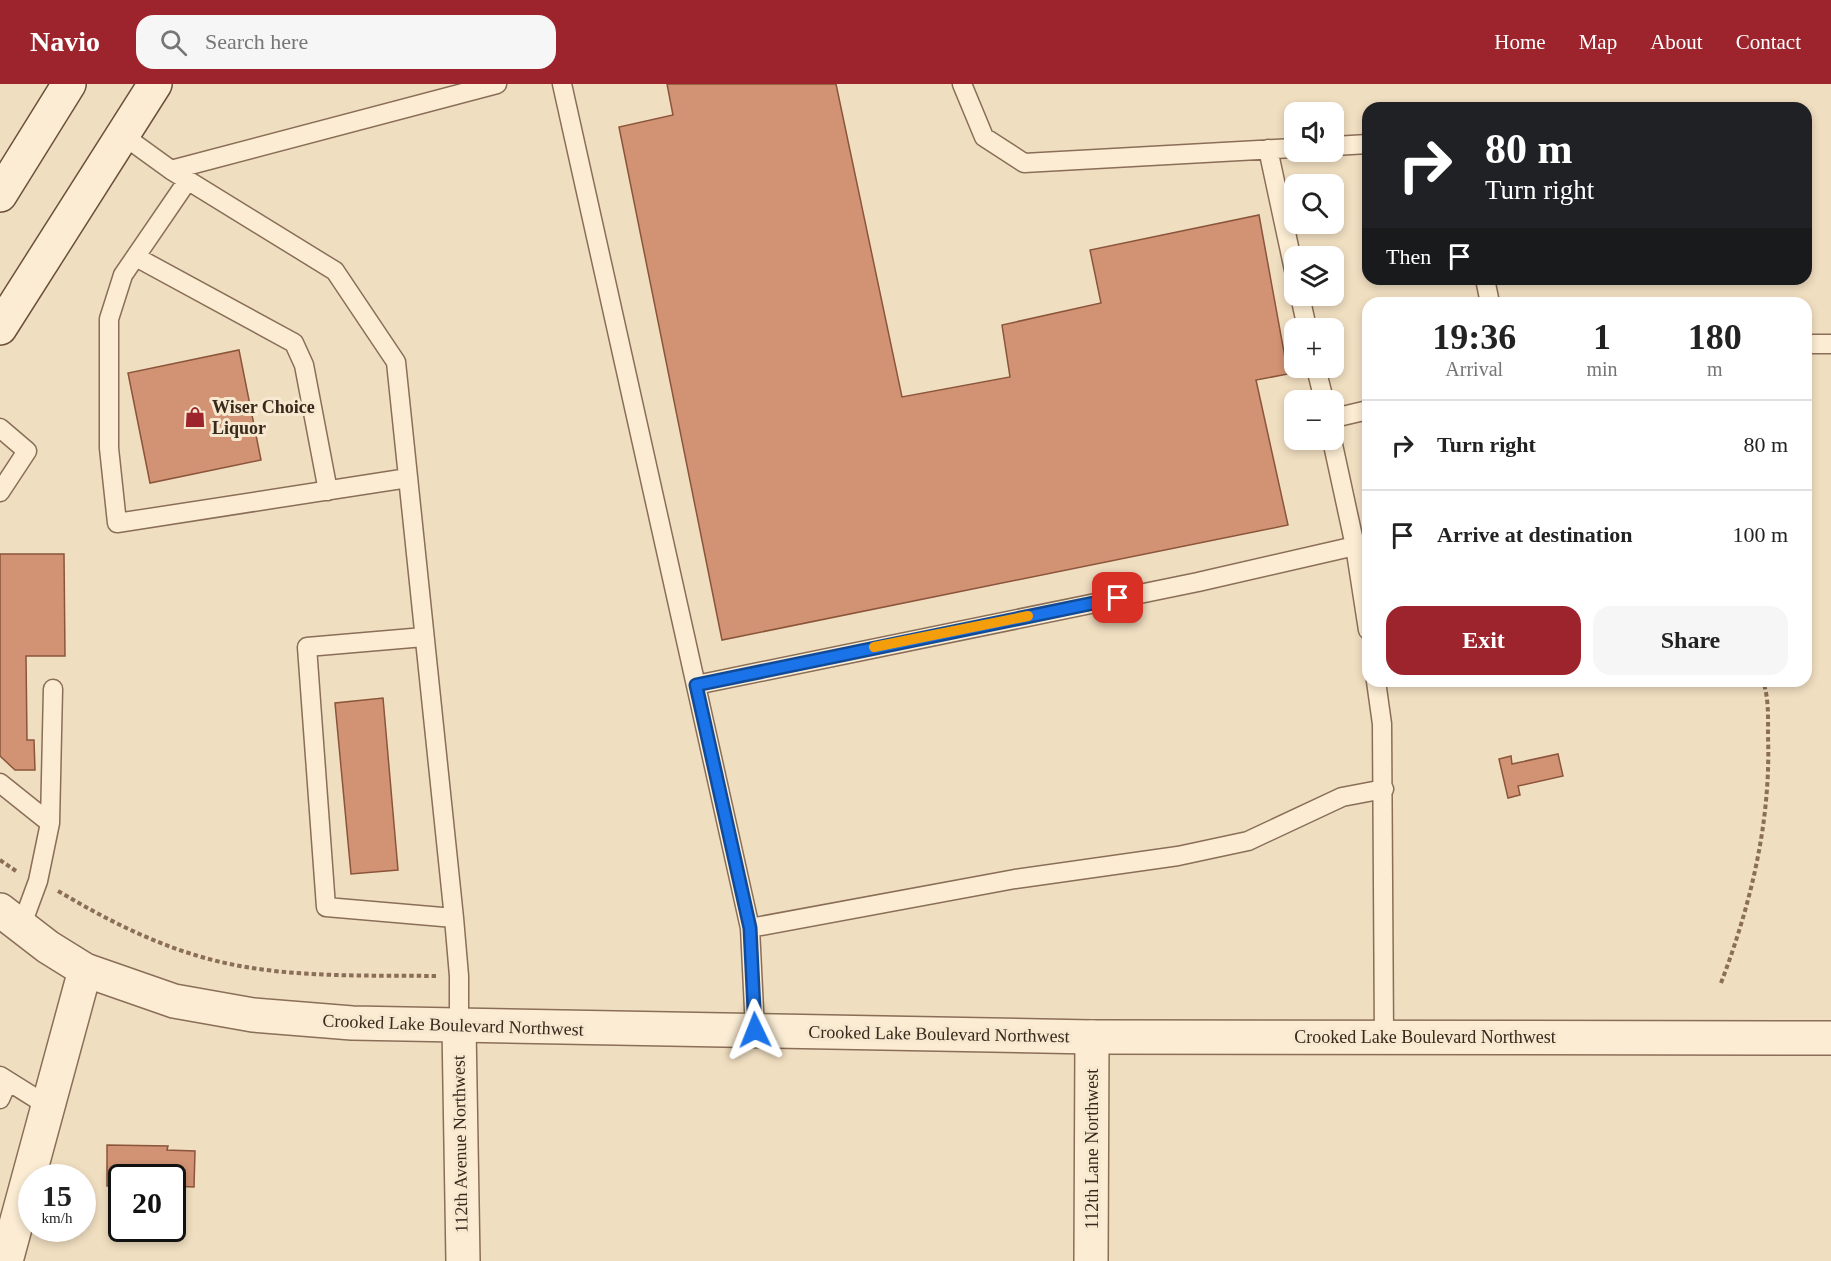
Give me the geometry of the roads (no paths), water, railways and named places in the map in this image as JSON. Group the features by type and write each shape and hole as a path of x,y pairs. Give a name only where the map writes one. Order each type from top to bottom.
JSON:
{"street":[{"path":"0,195 69,84"},
{"path":"0,328 124,136 154,84"},
{"name":"Crooked Lake Boulevard Northwest","path":"11,919 85,970 174,1001 253,1015 352,1023 459,1027 1092,1037 1831,1038"},
{"path":"6,1261 8,1220 48,1106 85,970"},
{"name":"112th Avenue Northwest","path":"459,1027 464,1261"},
{"name":"112th Lane Northwest","path":"1091,1261 1092,1037"}],"lane":[{"path":"171,170 497,84"},
{"path":"562,84 750,928 755,1030"},
{"path":"962,84 984,137 1024,163 1284,148"},
{"path":"124,136 171,170 335,271 396,362 454,918 459,976 459,1027"},
{"path":"1344,145 1362,144"},
{"path":"1268,149 1289,246"},
{"path":"188,180 123,275 109,319 109,448 117,523 408,478"},
{"path":"136,256 294,343 304,365 328,491"},
{"path":"1812,344 1831,344"},
{"path":"1344,416 1362,411"},
{"path":"0,428 27,451 0,492"},
{"path":"1334,450 1355,546 1362,591"},
{"path":"696,685 1230,576 1355,546"},
{"path":"424,637 307,648 327,907 454,918"},
{"path":"1377,687 1382,724 1384,789 1384,1039"},
{"path":"11,919 38,881 50,823 53,689"},
{"path":"0,783 50,823"},
{"path":"750,928 1015,879 1178,856 1248,841 1342,797 1384,789"},
{"path":"0,1099 4,1079 48,1106"}],"place":[{"name":"Wiser Choice Liquor","path":"195,417"}]}
